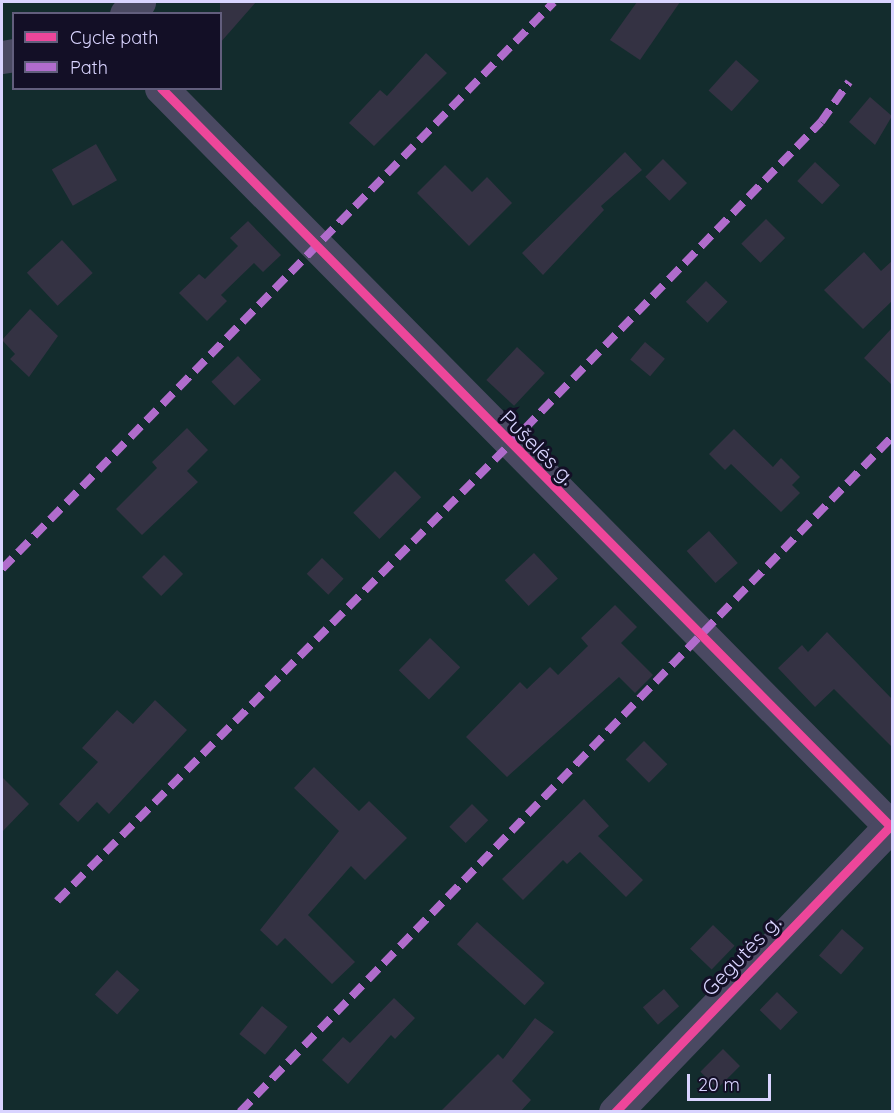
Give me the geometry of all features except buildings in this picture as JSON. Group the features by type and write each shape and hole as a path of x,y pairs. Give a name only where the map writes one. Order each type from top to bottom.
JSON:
{"street":[{"name":"Pušelės g.","path":"163,90 892,826"},
{"name":"Gegutės g.","path":"615,1112 892,826"}],"green space":[{"path":"2,2 892,2 892,1111 2,1112"}],"marked path":[{"path":"2,569 554,2"},
{"path":"57,901 509,445 821,122 849,82"},
{"path":"240,1112 892,437"}],"cycle path":[{"path":"163,90 892,828"},
{"path":"615,1112 892,824"}]}
